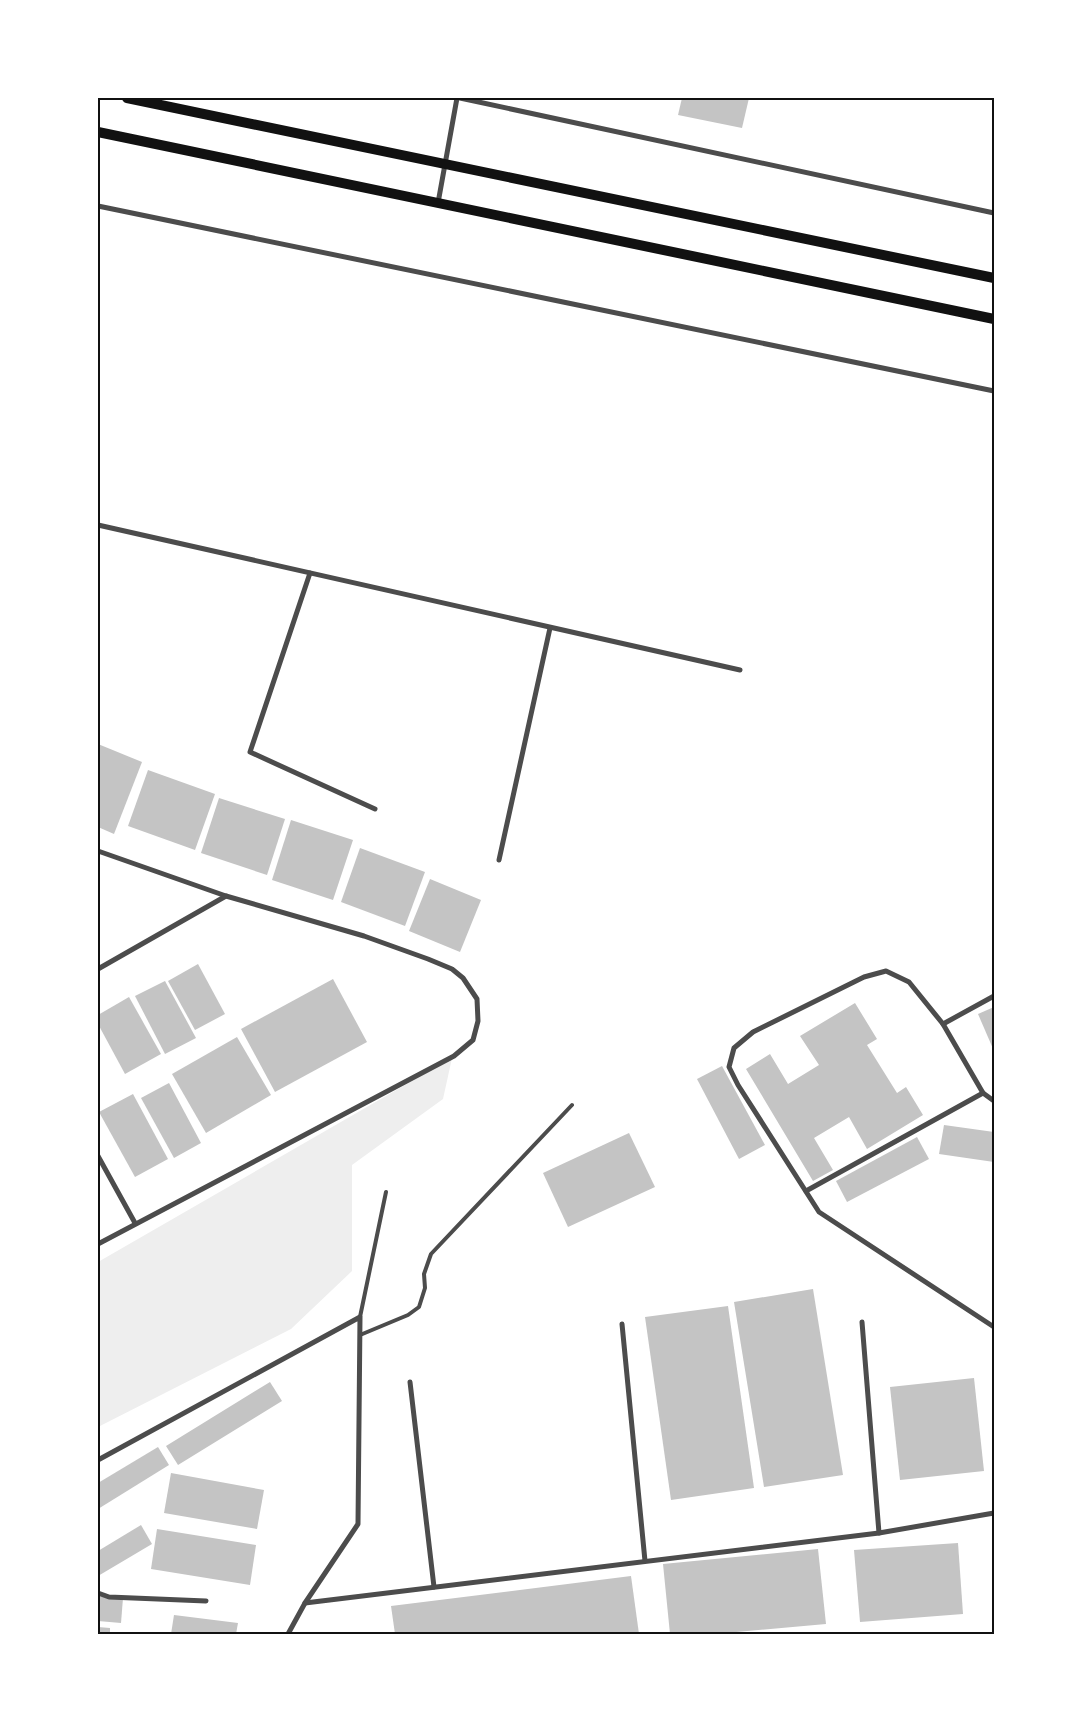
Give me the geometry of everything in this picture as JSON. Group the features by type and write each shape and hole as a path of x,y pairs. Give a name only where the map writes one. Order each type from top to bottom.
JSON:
{"main road":[{"path":"127,98 994,278"},
{"path":"98,132 994,319"}],"street":[{"path":"438,203 459,98 994,213"},
{"path":"98,206 994,391"},
{"path":"98,525 740,670"},
{"path":"310,573 250,752 375,809"},
{"path":"499,860 550,628"},
{"path":"98,851 226,896 364,936 452,969 464,978 477,999 478,1021 473,1040 454,1056 98,1244"},
{"path":"98,969 226,896"},
{"path":"994,1101 983,1093 943,1024 909,982 886,971 864,977 754,1032 734,1048 729,1067 738,1085 818,1212 994,1327"},
{"path":"943,1024 994,996"},
{"path":"806,1191 983,1093"},
{"path":"98,1156 135,1223"},
{"path":"98,1460 360,1317 358,1524 304,1603 288,1634"},
{"path":"862,1322 879,1533"},
{"path":"622,1324 645,1561"},
{"path":"410,1382 434,1587"},
{"path":"304,1603 879,1533 994,1513"},
{"path":"98,1593 109,1597 206,1601"}],"lane":[{"path":"360,1335 408,1314 419,1307 425,1288 424,1274 431,1254 572,1105"},
{"path":"360,1317 386,1192"}],"shaded area":[{"path":"452,1058 443,1099 352,1165 352,1271 291,1329 98,1427 98,1262"}],"building":[{"path":"682,98 749,98 742,128 678,115"},
{"path":"98,744 142,762 114,834 98,827"},
{"path":"148,770 215,794 195,850 128,826"},
{"path":"219,798 285,819 267,875 201,853"},
{"path":"291,820 353,840 333,900 272,880"},
{"path":"360,848 425,872 405,926 341,902"},
{"path":"430,879 481,900 460,952 409,931"},
{"path":"198,964 225,1014 195,1030 168,981"},
{"path":"333,979 367,1042 275,1092 241,1029"},
{"path":"165,981 196,1038 165,1054 135,996"},
{"path":"129,997 161,1054 125,1074 98,1024 98,1015"},
{"path":"855,1003 877,1039 867,1045 897,1093 906,1087 923,1115 867,1149 849,1117 814,1138 833,1170 813,1181 746,1069 770,1054 788,1084 819,1065 800,1036"},
{"path":"994,1007 994,1051 978,1014"},
{"path":"237,1037 271,1095 206,1133 172,1074"},
{"path":"722,1066 765,1145 739,1159 697,1079"},
{"path":"169,1083 201,1143 174,1158 141,1098"},
{"path":"133,1094 168,1159 135,1177 99,1112"},
{"path":"944,1125 994,1132 994,1162 939,1154"},
{"path":"629,1133 655,1187 568,1227 543,1173"},
{"path":"917,1137 929,1159 847,1202 836,1181"},
{"path":"813,1289 843,1475 764,1487 734,1302"},
{"path":"728,1306 754,1488 671,1500 645,1317"},
{"path":"974,1378 984,1471 900,1480 890,1387"},
{"path":"270,1382 282,1401 178,1465 166,1446"},
{"path":"158,1447 169,1465 98,1509 98,1483"},
{"path":"171,1473 264,1490 257,1529 164,1513"},
{"path":"141,1525 152,1544 98,1576 98,1551"},
{"path":"157,1529 256,1545 250,1585 151,1569"},
{"path":"958,1543 963,1614 860,1622 854,1550"},
{"path":"818,1549 826,1624 714,1634 670,1634 663,1564"},
{"path":"631,1576 639,1634 395,1634 391,1606"},
{"path":"98,1596 123,1598 121,1623 98,1621"},
{"path":"174,1615 238,1623 236,1634 171,1634"},
{"path":"98,1627 110,1628 110,1634 98,1634"}]}
